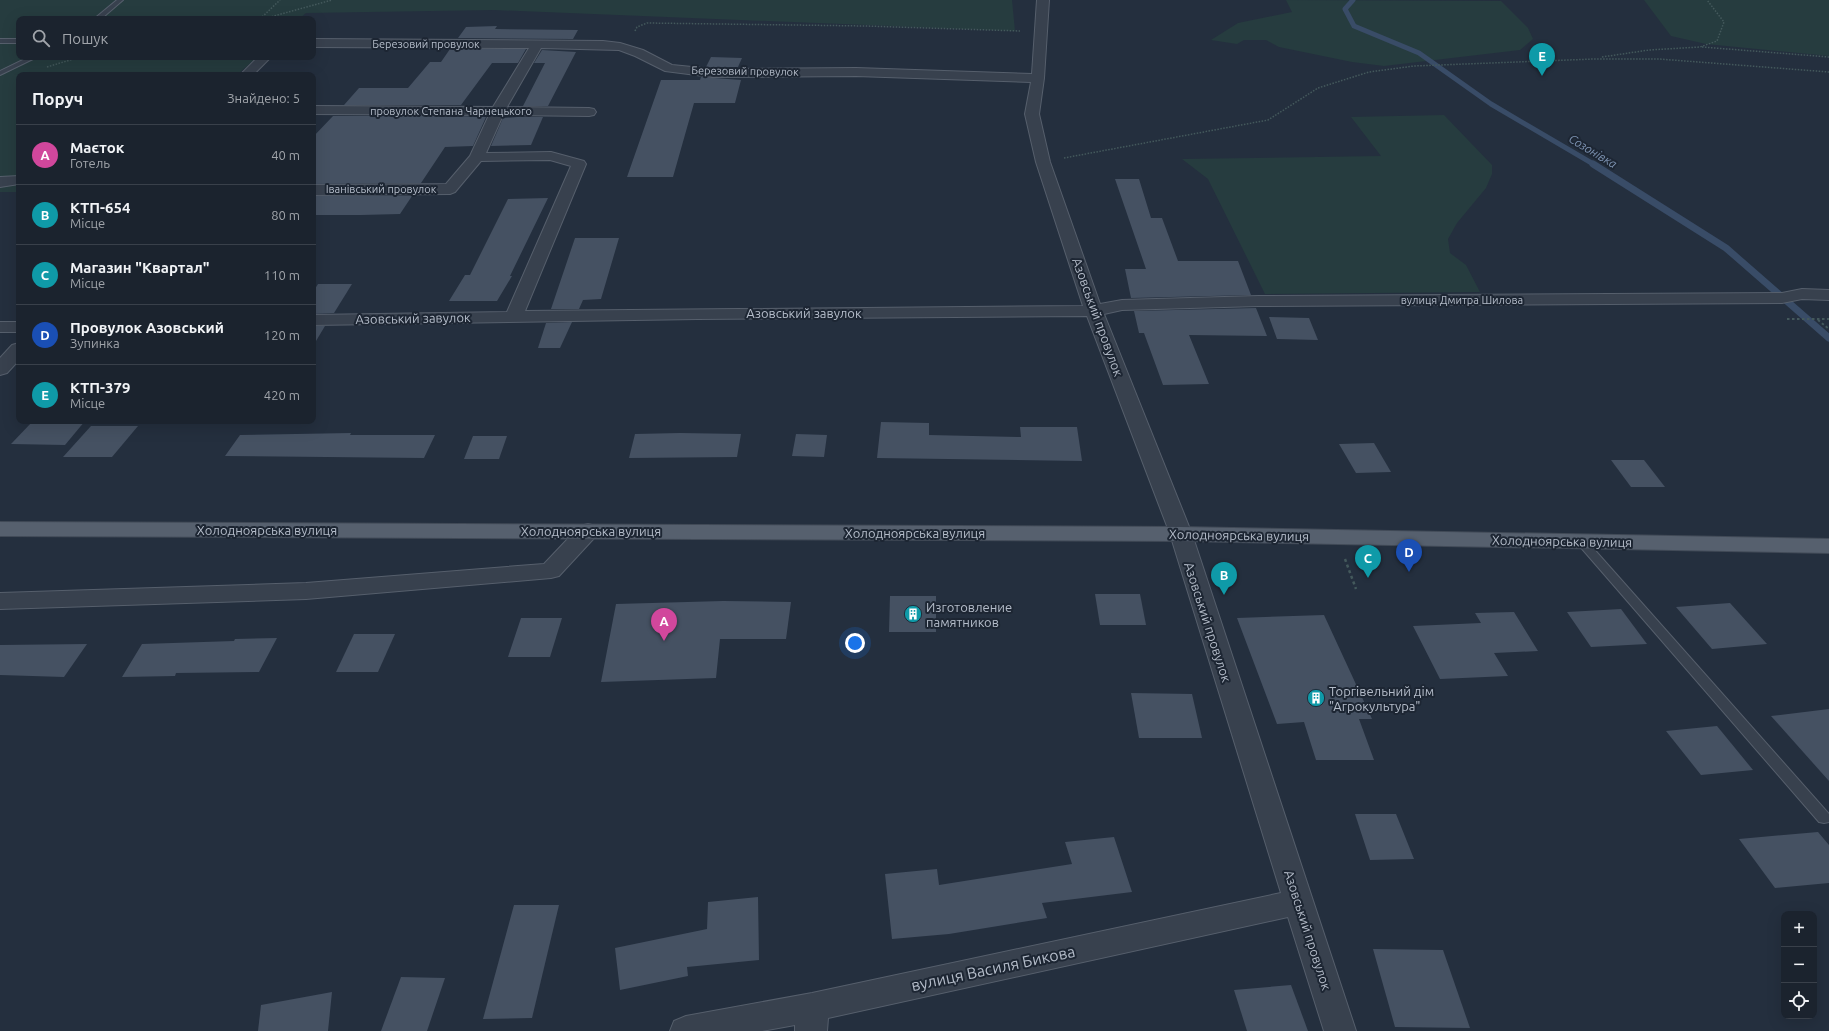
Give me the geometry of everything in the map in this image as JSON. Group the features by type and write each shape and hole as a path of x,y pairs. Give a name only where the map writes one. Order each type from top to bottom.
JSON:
{"main road":[{"name":"Холодноярська вулиця","path":"0,529 1181,534 1829,546"}],"street":[{"name":"Азовський провулок","path":"1043,0 1038,78 1032,114 1044,162 1094,310 1181,534 1340,1031"},
{"name":"Березовий провулок","path":"316,43 603,45 620,47 638,53 669,68 712,73 856,72 1038,78"},
{"path":"514,317 579,164 551,156 477,157 498,111 537,45"},
{"path":"249,72 262,60"},
{"name":"провулок Степана Чарнецького","path":"316,110 589,112"},
{"name":"Іванівський провулок","path":"316,190 450,189 477,157"},
{"path":"0,182 16,180"},
{"name":"вулиця Дмитра Шилова","path":"1094,310 1122,305 1258,301 1782,298 1802,294 1829,295"},
{"name":"Азовський завулок","path":"316,320 1094,310"},
{"path":"0,327 16,327"},
{"path":"0,369 16,352"},
{"path":"0,600 306,591 551,571 588,531"},
{"name":"вулиця Василя Бикова","path":"686,1031 811,1019 1299,902"}],"lane":[{"path":"100,16 120,0"},
{"path":"0,41 16,41"},
{"path":"0,73 28,60"},
{"path":"1581,541 1824,818"}],"path":[{"path":"263,16 280,0"},
{"path":"274,16 332,0"},
{"path":"1700,47 1717,41 1724,22 1707,0"},
{"path":"603,45 632,38 637,27 647,22 998,29 1022,31 1026,50 1038,60"},
{"path":"1594,59 1649,50 1700,47 1829,57"},
{"path":"1044,162 1268,120 1318,88 1369,72 1414,66 1594,59 1674,60 1829,72"},
{"path":"47,67 70,60"},
{"path":"1780,319 1829,319"},
{"path":"1817,319 1829,329"}],"green space":[{"path":"0,0 1012,0 1015,31 494,10 306,13 302,16 16,16 16,60 254,60 240,72 16,72 16,192 0,192"},
{"path":"1286,0 1501,1 1528,28 1533,39 1520,50 1384,66 1352,62 1279,47 1266,40 1244,40 1237,44 1211,40 1238,23 1292,12"},
{"path":"1644,0 1829,0 1829,56 1706,44 1671,36"},
{"path":"1444,115 1492,165 1492,174 1486,188 1457,223 1448,239 1450,253 1466,265 1480,292 1265,294 1208,179 1182,159 1381,156 1351,117"}],"building":[{"path":"497,26 495,29 578,30 573,39 458,38 466,27"},
{"path":"450,49 526,49 518,63 492,63 461,105 344,105 359,88 408,88 430,62 441,62"},
{"path":"542,50 576,52 548,106 523,106 545,63 534,63"},
{"path":"711,57 742,58 738,67 706,67"},
{"path":"701,77 741,80 735,103 694,103 673,177 627,177 661,80 700,80"},
{"path":"333,116 486,117 473,146 445,147 421,183 316,184 316,134"},
{"path":"543,117 531,145 491,146 503,118"},
{"path":"1115,179 1139,179 1151,218 1162,218 1178,261 1238,261 1251,295 1131,298 1125,269 1146,269"},
{"path":"316,196 412,196 400,214 316,215"},
{"path":"548,198 510,276 512,276 497,301 449,301 465,275 470,275 508,199"},
{"path":"575,238 619,238 601,299 583,300 579,309 551,309"},
{"path":"318,284 352,284 334,313 316,314 316,287"},
{"path":"1256,308 1267,336 1189,335 1209,384 1163,385 1144,333 1139,333 1134,311"},
{"path":"1269,317 1309,318 1318,340 1277,339"},
{"path":"572,322 560,348 538,348 546,323"},
{"path":"316,326 325,326 316,341"},
{"path":"881,422 929,423 929,435 1021,437 1020,427 1077,427 1082,461 877,458"},
{"path":"30,424 82,424 65,445 11,444"},
{"path":"91,426 138,426 112,457 63,457"},
{"path":"351,433 350,435 435,435 424,458 225,456 240,435"},
{"path":"635,434 741,434 737,457 629,458"},
{"path":"796,434 827,435 824,457 792,456"},
{"path":"473,436 507,436 499,459 464,459"},
{"path":"1374,443 1391,472 1356,473 1339,444"},
{"path":"1611,460 1644,460 1665,487 1631,487"},
{"path":"1095,594 1140,594 1146,625 1100,625"},
{"name":"Изготовление памятников","path":"890,596 936,596 936,632 889,632"},
{"path":"723,601 791,602 786,639 720,639 716,678 601,682 616,604"},
{"path":"1730,603 1767,644 1712,649 1676,607"},
{"path":"1621,609 1647,644 1591,647 1567,612"},
{"path":"1514,612 1538,651 1494,653 1508,676 1440,679 1413,626 1481,623 1475,613"},
{"path":"1324,615 1372,719 1359,719 1374,760 1316,760 1304,722 1277,724 1237,618"},
{"path":"521,618 562,618 550,657 508,657"},
{"path":"354,634 395,634 378,672 336,672"},
{"path":"277,638 259,672 176,673 175,676 122,677 142,644"},
{"path":"87,644 64,677 0,675 0,645"},
{"path":"1131,693 1192,694 1202,738 1139,738"},
{"path":"1829,709 1829,781 1771,716"},
{"path":"1717,726 1753,770 1701,775 1666,731"},
{"path":"1355,814 1396,814 1414,859 1370,860"},
{"path":"1818,832 1829,845 1829,883 1775,888 1739,839"},
{"path":"1114,837 1132,892 1042,903 1047,918 949,934 892,939 885,874 937,869 939,885 1072,864 1065,842"},
{"path":"758,897 759,960 687,967 688,976 620,990 615,948 707,929 708,902"},
{"path":"514,905 559,905 532,1018 483,1019"},
{"path":"1373,949 1443,950 1470,1028 1395,1027"},
{"path":"401,977 445,978 427,1031 381,1031"},
{"path":"1291,985 1308,1031 1247,1031 1234,990"},
{"path":"332,992 328,1031 258,1031 261,1005"}],"waterway":[{"name":"Созонівка","path":"1353,0 1345,9 1354,26 1419,53 1491,104 1595,165"},
{"name":"Созонівка","path":"1593,164 1726,248 1829,338"}],"place":[{"name":"КТП-379","path":"1542,76"},
{"name":"Провулок Азовський","path":"1409,572"},
{"name":"Магазин \"Квартал\"","path":"1368,578"},
{"name":"КТП-654","path":"1224,595"},
{"name":"Изготовление памятников","path":"913,614"},
{"name":"Маєток","path":"664,641"},
{"name":"Торгівельний дім \"Агрокультура\"","path":"1316,698"}]}
